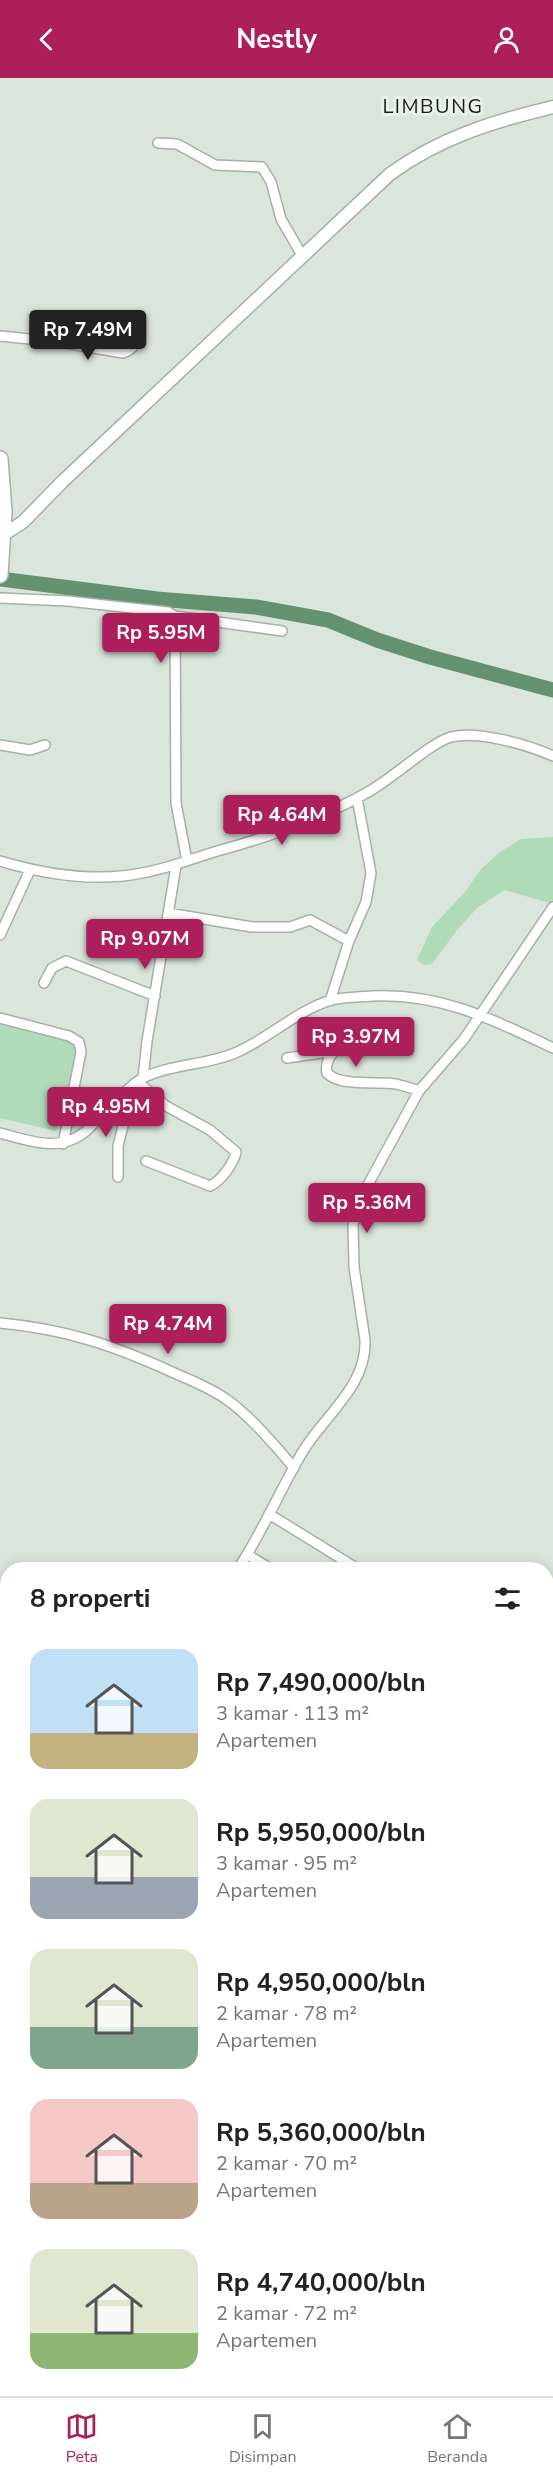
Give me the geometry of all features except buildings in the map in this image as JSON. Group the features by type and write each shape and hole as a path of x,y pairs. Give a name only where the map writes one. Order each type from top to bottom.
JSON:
{"highway":[{"path":"0,459 4,511 0,575"}],"main road":[{"path":"3,535 23,522 71,474 390,174 420,154 463,133 501,120 553,107"}],"street":[{"path":"158,143 177,144 215,165 262,167 271,182 281,219 303,257"},
{"path":"0,336 59,342 123,353 134,346 137,338 136,330"},
{"path":"0,598 98,604 168,612 175,616 282,631"},
{"path":"175,616 176,803 187,861"},
{"path":"0,861 30,870 72,875 108,877 134,875 176,866 274,834 357,798 395,775 438,743 453,737 475,736 498,740 553,756"},
{"path":"0,745 30,750 45,745"},
{"path":"330,1000 366,902 371,873 357,798"},
{"path":"140,1080 176,866"},
{"path":"0,935 30,870"},
{"path":"243,1562 312,1438 346,1396 362,1364 365,1340 354,1267 354,1218 377,1165 419,1091 447,1060 481,1014 553,907"},
{"path":"168,913 252,927 290,927 310,920 350,941"},
{"path":"44,982 52,968 66,961 155,996"},
{"path":"0,1133 45,1144 63,1144 86,1131 119,1097 140,1080 193,1063 234,1054 330,1000 410,996 431,999 481,1014 553,1048"},
{"path":"0,1018 69,1036 79,1042 81,1052 63,1144"},
{"path":"287,1058 335,1051 380,1023"},
{"path":"335,1051 326,1066 330,1077 360,1083 396,1084 419,1091"},
{"path":"140,1080 166,1106 210,1130 236,1152 232,1163 215,1184 210,1186 146,1161"},
{"path":"117,1177 118,1146 124,1122 119,1097"},
{"path":"0,1323 40,1328 93,1340 137,1356 214,1391 243,1414 294,1468"},
{"path":"269,1514 347,1562"},
{"path":"248,1555 260,1562"}],"green space":[{"path":"553,837 553,904 505,890 478,907 457,930 432,964 424,965 417,960 432,927 465,892 481,869 500,852 521,839"},
{"path":"0,1021 81,1040 56,1131 0,1118"}],"waterway":[{"path":"0,579 157,599 256,607 328,620 377,640 430,657 553,690"}],"district":[{"name":"LIMBUNG","path":"433,106"}]}
